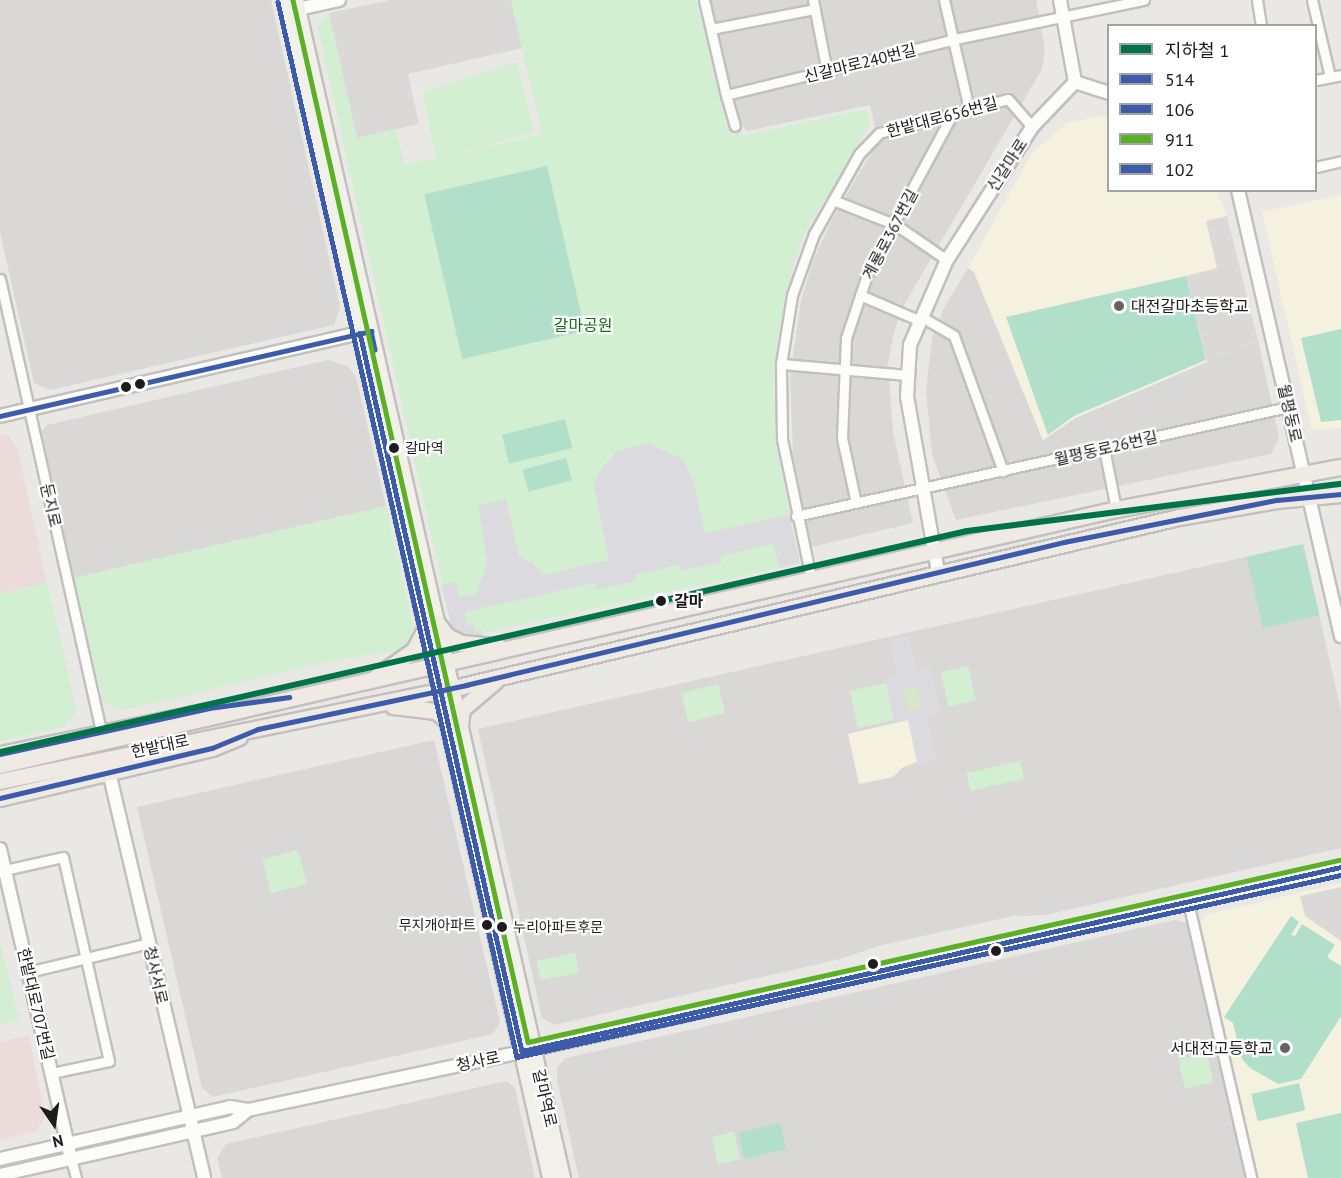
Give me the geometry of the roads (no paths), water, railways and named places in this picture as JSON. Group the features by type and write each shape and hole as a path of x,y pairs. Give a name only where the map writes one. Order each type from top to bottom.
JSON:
{"main road":[{"name":"갈마역로","path":"285,0 365,332 528,1050 563,1178"},
{"name":"갈마역로","path":"297,4 365,332"},
{"name":"한밭대로","path":"0,765 207,720 250,705 441,665 503,648 1116,509 1304,472 1341,467"},
{"path":"938,572 1179,517 1341,494"},
{"name":"한밭대로","path":"0,781 210,735 258,729 446,689 938,572"},
{"path":"370,681 414,650 432,625 461,643 503,648"},
{"path":"378,703 436,711 455,724 462,709 472,698 510,673"},
{"path":"0,754 208,708 250,705"},
{"path":"0,798 212,748 258,729"},
{"name":"갈마역로","path":"528,1050 550,1178"}],"street":[{"path":"297,4 339,0"},
{"path":"704,0 735,126"},
{"path":"944,0 955,39 969,109"},
{"path":"1060,0 1061,16 1075,82 1107,93"},
{"path":"1061,16 1144,0"},
{"path":"1257,0 1261,24"},
{"path":"1312,0 1330,77"},
{"path":"711,29 814,4 827,72"},
{"name":"신갈마로240번길","path":"726,95 955,39 1061,16"},
{"path":"1317,80 1341,75"},
{"name":"신갈마로","path":"938,572 906,375 919,318 947,260 1032,127 1075,82"},
{"name":"한밭대로656번길","path":"811,578 796,516 782,439 781,364 792,295 814,234 859,154 879,134 1008,99 1032,127"},
{"name":"계룡로367번길","path":"856,503 842,438 846,338 869,269 896,225 953,113"},
{"path":"1317,167 1341,161"},
{"name":"월평동로","path":"1238,192 1341,636"},
{"path":"833,200 896,225 947,260"},
{"name":"둔지로","path":"0,279 101,730"},
{"path":"860,295 919,318 954,336 1003,471"},
{"path":"0,416 365,332"},
{"path":"781,364 906,375"},
{"name":"월평동로26번길","path":"796,516 1288,406"},
{"path":"1104,448 1116,509"},
{"name":"청사서로","path":"109,772 204,1178"},
{"name":"한밭대로707번길","path":"0,849 71,1159"},
{"path":"5,870 63,857 109,1061 52,1073"},
{"name":"청사로","path":"0,1159 230,1107 248,1110 528,1050 1341,867"},
{"path":"1188,902 1251,1178"},
{"path":"28,972 149,943"},
{"name":"청사로","path":"0,1175 233,1122 248,1110"},
{"path":"71,1159 76,1178"}],"metro line":[{"name":"1","path":"0,752 967,531 1341,484"}],"place":[{"name":"대전갈마초등학교","path":"1119,306"},
{"name":"갈마역","path":"394,448"},
{"name":"갈마","path":"661,601"},
{"name":"무지개아파트","path":"487,925"},
{"name":"누리아파트후문","path":"502,927"},
{"name":"서대전고등학교","path":"1285,1048"}],"park label":[{"name":"갈마공원","path":"583,325"}]}
